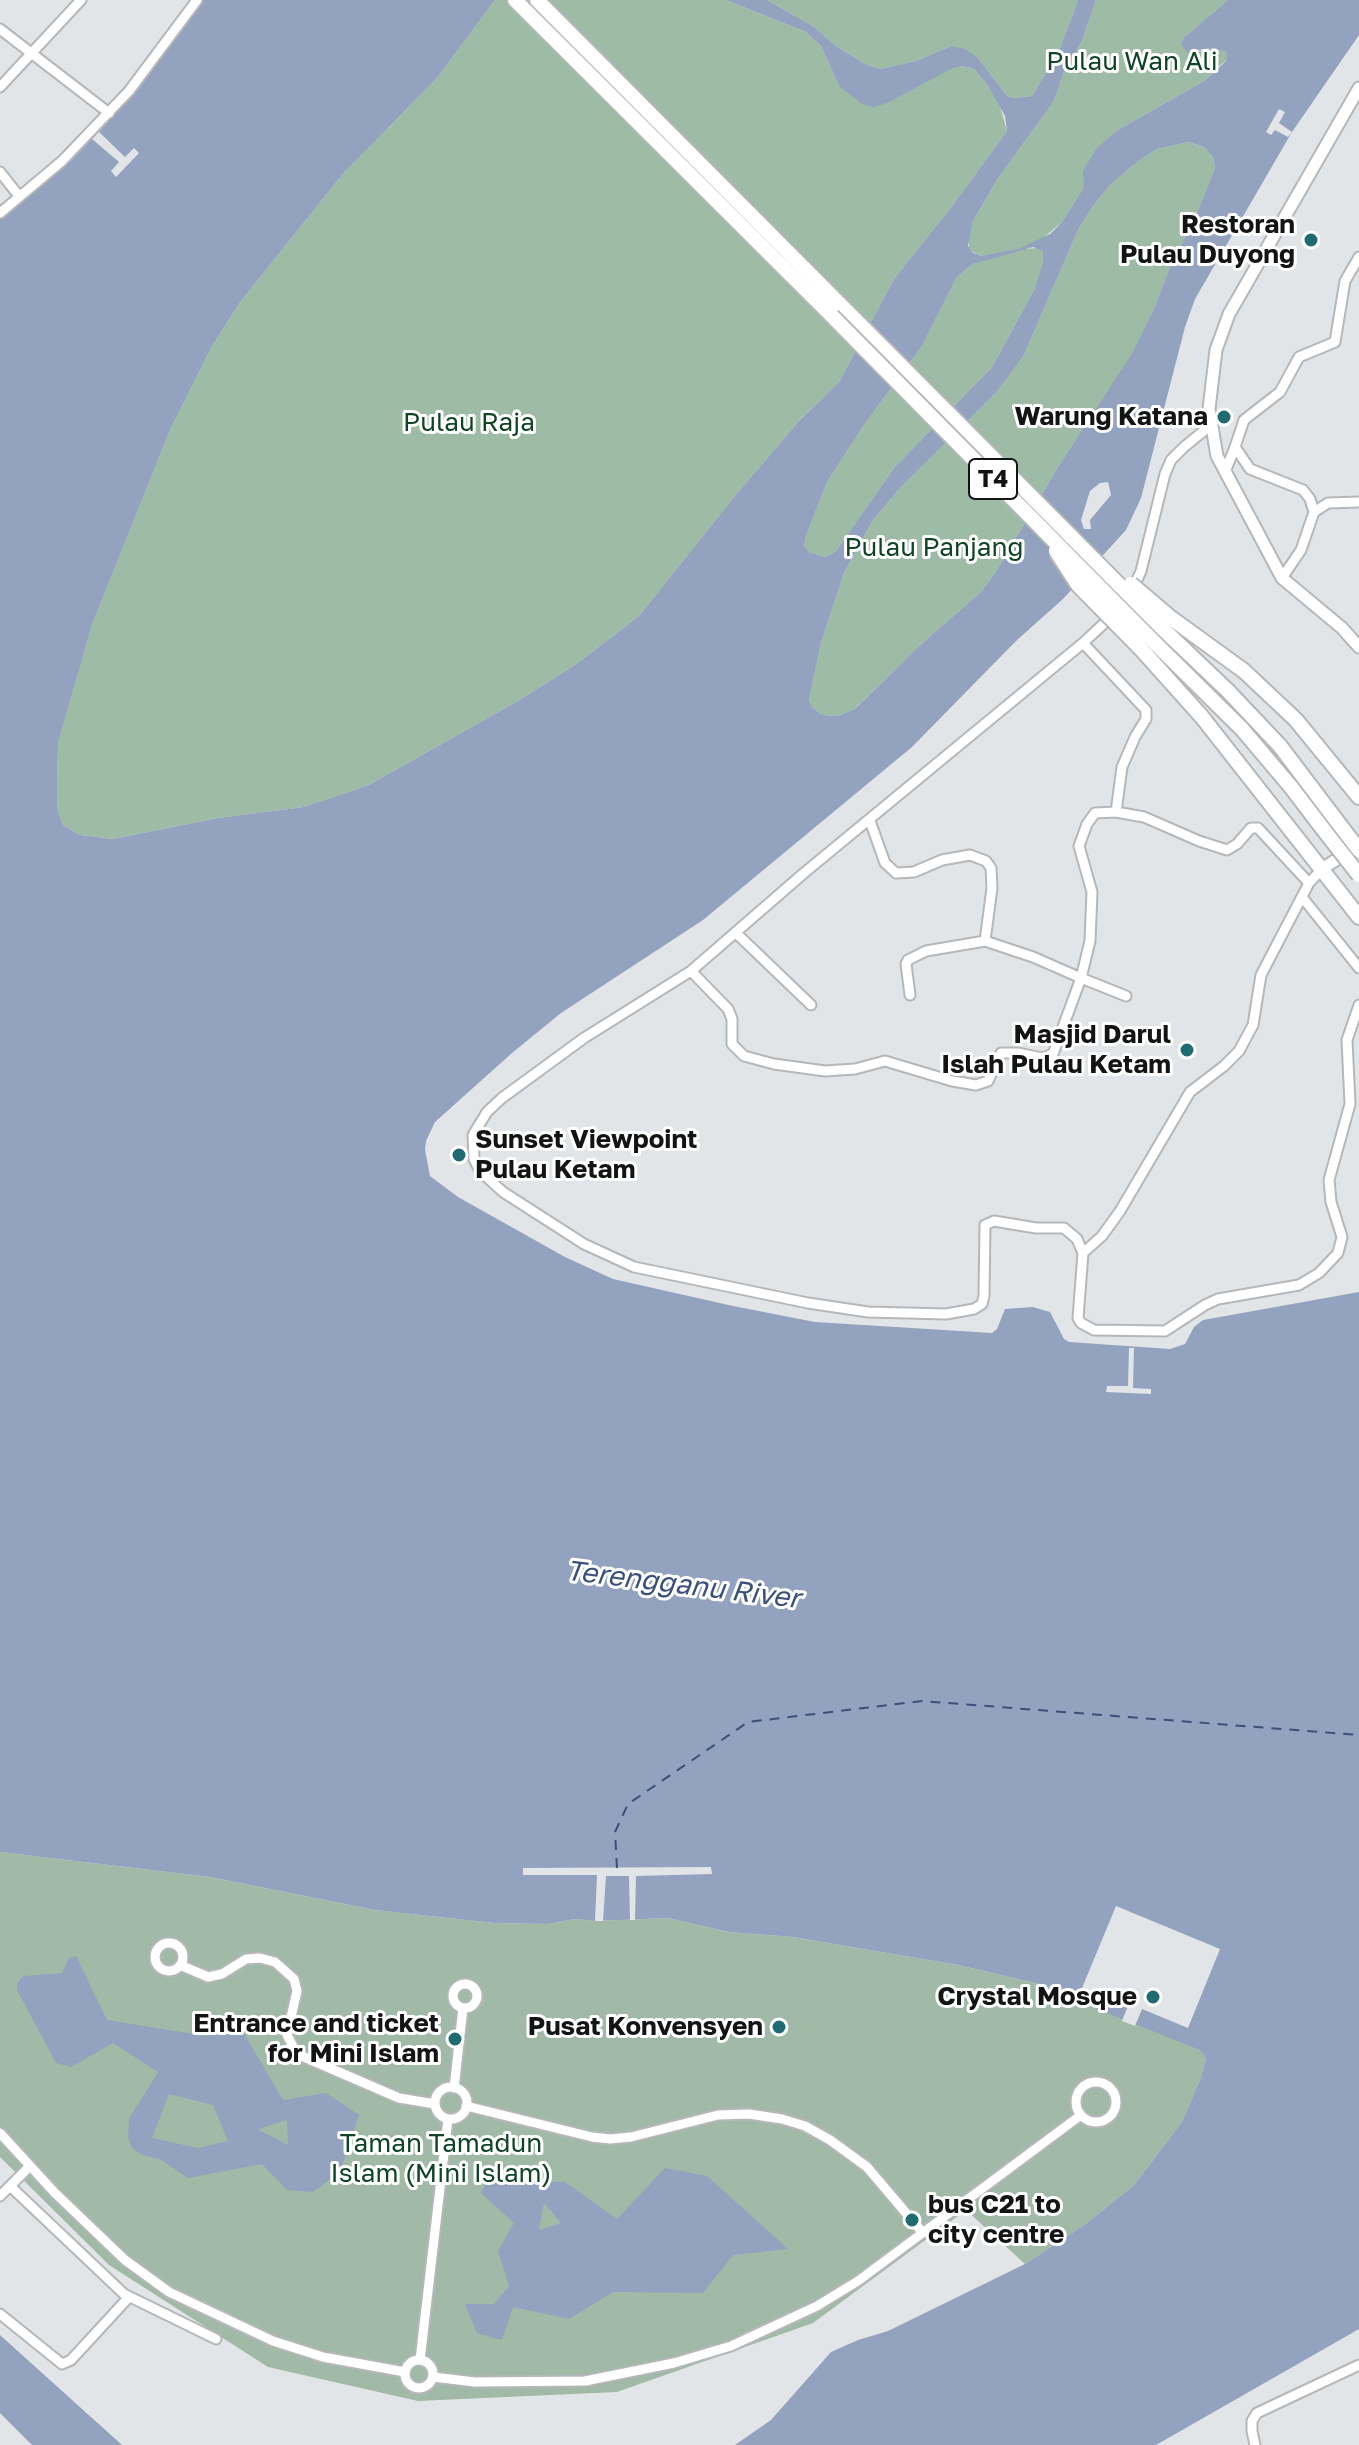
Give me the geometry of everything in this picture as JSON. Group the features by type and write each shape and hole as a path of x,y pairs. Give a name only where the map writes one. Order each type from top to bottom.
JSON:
{"highway":[{"name":"T4","path":"515,0 561,36 843,305 1026,491 1168,624"},
{"name":"T4","path":"537,0 561,36 1037,524 1148,646 1242,729 1276,767 1359,875"},
{"path":"1168,624 1244,671 1296,720 1359,797"},
{"path":"1168,624 1271,737 1359,848"},
{"path":"1148,646 1359,917"}],"street":[{"path":"0,87 81,0"},
{"path":"0,213 62,161 109,113 197,0"},
{"path":"0,29 109,113"},
{"path":"1359,88 1221,331 1210,390 1211,425 1217,456 1282,578 1342,628 1359,647"},
{"path":"0,172 19,196"},
{"path":"1225,472 1244,420 1280,392 1299,357 1335,342 1345,281 1359,257"},
{"path":"1211,425 1171,460 1135,585 1123,605 1083,643 804,873 691,971 584,1038 487,1112 478,1124 472,1147 480,1171 489,1182 584,1244 634,1267 785,1299 868,1312 946,1314 964,1312 982,1304 983,1232 989,1222 1064,1228 1077,1239 1083,1253 1078,1318 1086,1328 1165,1331 1218,1299 1285,1289 1308,1281 1338,1253 1341,1227 1331,1202 1329,1180 1350,1104 1347,1040 1359,1005"},
{"path":"1235,447 1250,469 1303,490 1310,499 1314,512 1301,550 1282,578"},
{"path":"1314,512 1328,503 1359,502"},
{"path":"1083,643 1146,710 1146,719 1122,767 1116,812"},
{"path":"691,971 728,1009 732,1019 732,1044 744,1056 774,1064 825,1071 855,1069 885,1061 976,1085 988,1081 1001,1053 1042,1058 1053,1054 1081,978 1090,941 1092,892 1079,846 1095,813 1116,812 1157,822 1227,850 1251,828 1258,828 1309,883"},
{"path":"870,821 885,863 889,870 896,873 914,872 960,856 979,857 986,861 992,876 985,941"},
{"path":"1083,1253 1102,1236 1120,1211 1190,1092 1239,1051 1253,1025 1261,975 1309,883 1322,869 1359,848"},
{"path":"1302,897 1359,968"},
{"path":"736,933 811,1005"},
{"path":"910,995 908,960 926,951 985,941 1033,957 1126,996"},
{"path":"180,1965 208,1977 222,1974 246,1959 260,1958 275,1962 294,1979 297,1991 287,2035 297,2054 399,2098 435,2104"},
{"path":"454,2088 463,2008"},
{"path":"1095,2082 1112,2090 1116,2101 1109,2117 1091,2121 1081,2115 1076,2103 1083,2086 1095,2082"},
{"path":"454,2088 464,2095 466,2106 462,2115 448,2119 439,2114 435,2104 440,2091 454,2088"},
{"path":"466,2106 610,2139 631,2137 718,2115 749,2114 797,2124 830,2140 867,2167 923,2233"},
{"path":"433,2377 475,2382 585,2381 674,2363 731,2346 817,2306 923,2233 1081,2115"},
{"path":"420,2360 448,2119"},
{"path":"0,2133 125,2260 169,2292 273,2341 323,2357 405,2372"},
{"path":"0,2196 30,2166"},
{"path":"10,2186 129,2297 216,2339"},
{"path":"0,2314 62,2364 71,2360 129,2297"},
{"path":"420,2360 431,2365 433,2377 429,2385 417,2388 406,2381 405,2372 412,2362 420,2360"},
{"path":"1255,2445 1252,2421 1257,2413 1359,2365"}],"green space":[{"name":"Pulau Raja","path":"495,0 726,0 806,32 821,46 839,86 963,66 974,69 1000,106 1007,131 894,279 839,382 799,421 734,497 639,616 575,665 367,786 304,807 218,818 113,839 80,835 63,825 57,809 58,743 93,622 171,428 212,346 241,301 342,175 437,78"},
{"path":"767,0 1078,0 1059,51 1032,96 1015,98 1007,96 978,58 951,46 916,61 880,69 863,63 813,26"},
{"name":"Pulau Wan Ali","path":"1096,0 1228,0 1183,38 1181,44 1194,52 1222,49 1227,51 1227,59 1204,81 1116,131 1084,171 1084,187 1062,222 1042,239 1019,249 1040,248 1043,250 1043,261 1034,290 992,367 894,468 836,551 825,557 809,552 804,546 806,536 827,482 922,346 957,277 973,264 1005,253 981,256 969,250 973,221 997,180 1054,101 1064,72 1082,41"},
{"name":"Pulau Panjang","path":"1189,142 1204,147 1213,157 1215,168 1195,218 1171,264 1134,352 1058,467 995,573 981,592 921,644 855,709 837,716 822,715 809,700 821,643 844,573 873,520 902,486 995,394 1023,357 1079,228 1110,185 1157,149"},
{"name":"Taman Tamadun Islam (Mini Islam)","path":"0,1852 210,1877 375,1910 494,1923 548,1924 575,1919 668,1918 729,1932 793,1937 958,1965 1061,1989 1108,1890 1206,2058 1182,2122 1134,2185 1087,2223 1025,2264 966,2210 813,2323 617,2392 418,2401 268,2367 109,2265 0,2157"}],"water":[{"name":"Terengganu River","path":"200,0 495,0 437,78 342,175 241,301 212,346 171,428 93,622 58,743 57,809 63,825 80,835 113,839 218,818 304,807 367,786 575,665 639,616 734,497 799,421 839,382 894,279 1007,131 1005,116 987,84 974,69 963,66 953,68 887,103 874,107 862,104 839,86 821,46 806,32 726,0 767,0 813,26 863,63 880,69 916,61 951,46 965,49 978,58 1007,96 1015,98 1032,96 1059,51 1078,0 1096,0 1082,41 1064,72 1054,101 997,180 973,221 968,246 981,256 1018,249 1050,234 1062,222 1084,187 1083,171 1096,149 1116,131 1204,81 1223,64 1227,59 1226,51 1210,48 1187,52 1181,44 1183,38 1228,0 1359,0 1359,35 1292,132 1195,299 1141,498 1126,530 1063,599 1017,640 912,747 703,920 561,1013 512,1053 435,1122 425,1150 430,1176 458,1197 565,1257 613,1279 815,1322 992,1333 997,1329 1005,1309 1033,1307 1050,1312 1064,1339 1069,1342 1170,1349 1185,1344 1194,1327 1203,1320 1359,1292 1359,2329 1156,2445 735,2445 771,2420 831,2352 888,2331 1025,2264 1087,2223 1134,2185 1182,2122 1206,2058 1200,2050 1077,2001 1061,1989 958,1965 793,1937 729,1932 668,1918 575,1919 548,1924 494,1923 375,1910 210,1877 0,1852 0,217 99,132","holes":["1189,142 1204,147 1213,157 1215,168 1133,352 981,592 921,644 855,709 837,716 822,715 809,700 821,643 844,573 873,520 902,486 995,394 1023,357 1079,228 1093,206 1110,185 1157,149","1033,247 1043,251 1034,290 992,367 894,468 836,551 825,557 809,552 804,546 806,536 827,482 922,346 957,277 973,264","1108,482 1111,495 1090,520 1091,529 1084,529 1081,520 1090,491 1100,483"]},
{"path":"76,1956 107,2020 206,2036 239,2025 283,2100 326,2093 359,2115 340,2172 313,2192 287,2190 262,2164 188,2178 160,2159 142,2155 132,2148 128,2137 129,2119 158,2072 113,2043 71,2067 56,2063 17,1990 23,1976 62,1973 69,1958","holes":["169,2094 213,2105 228,2141 198,2148 152,2138","287,2120 288,2145 259,2130 259,2129"]},
{"path":"665,2168 707,2176 788,2249 733,2255 703,2293 613,2292 569,2319 513,2307 502,2340 477,2333 465,2304 494,2304 509,2286 498,2251 514,2223 481,2193 491,2172 525,2182 565,2182 617,2219","holes":["544,2203 561,2223 539,2229"]},
{"path":"0,2335 122,2445 32,2445 0,2413"}],"pier":[{"path":"1279,109 1285,112 1279,123 1292,132 1288,137 1275,130 1271,135 1266,132"},
{"path":"99,132 125,157 134,148 139,153 116,177 111,171 119,162 92,139"},
{"path":"1129,1348 1134,1348 1133,1388 1151,1389 1151,1394 1106,1392 1107,1386 1128,1386"},
{"path":"711,1867 712,1874 636,1876 635,1920 630,1920 629,1876 606,1876 603,1921 595,1921 597,1875 523,1875 523,1868"},
{"name":"Crystal Mosque","path":"1116,1906 1220,1949 1188,2028 1142,2009 1135,2026 1122,2021 1128,2006 1082,1988"}],"ferry route":[{"path":"617,1868 615,1832 628,1804 748,1722 922,1701 1359,1735"}],"place":[{"name":"Restoran Pulau Duyong","path":"1311,240"},
{"name":"Warung Katana","path":"1224,417"},
{"name":"Masjid Darul Islah Pulau Ketam","path":"1187,1050"},
{"name":"Sunset Viewpoint Pulau Ketam","path":"459,1155"},
{"name":"Crystal Mosque","path":"1153,1997"},
{"name":"Pusat Konvensyen","path":"779,2027"},
{"name":"Entrance and ticket for Mini Islam","path":"455,2039"},
{"name":"bus C21 to city centre","path":"912,2220"}]}
